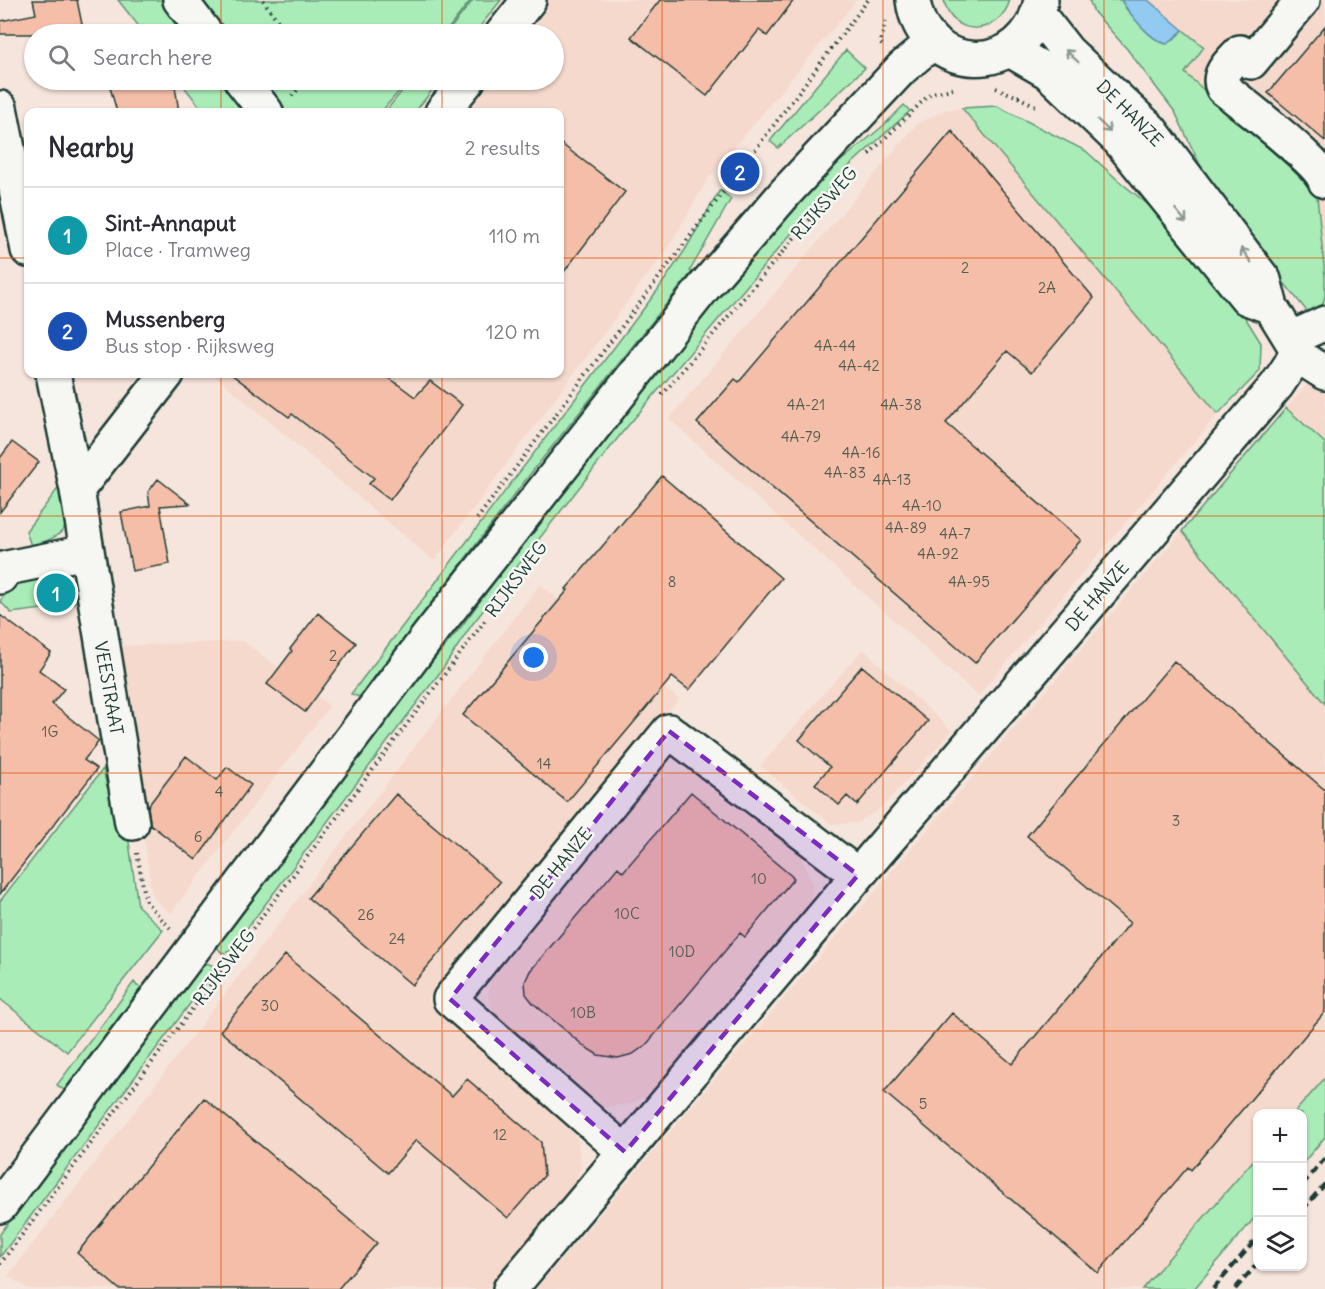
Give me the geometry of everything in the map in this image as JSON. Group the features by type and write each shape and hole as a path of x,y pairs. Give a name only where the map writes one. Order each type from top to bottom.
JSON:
{"street":[{"path":"180,0 198,24"},
{"path":"510,24 529,0"},
{"path":"913,0 915,13 921,26 933,42 951,53 973,58 994,57 1010,50 1027,34 1040,7"},
{"path":"1303,0 1251,62 1240,52 1221,75 1220,80 1223,88 1294,147 1323,175 1325,181"},
{"name":"DE HANZE","path":"510,1289 858,875 1270,394 1291,364 1294,346 1271,307 1264,280 1150,129 1067,51 1040,7"},
{"name":"RIJKSWEG","path":"0,1206 430,634 705,287 786,192 902,68 933,42"},
{"name":"DE HANZE","path":"1010,50 1048,72 1119,140 1247,298 1271,307"},
{"path":"249,90 263,108"},
{"path":"445,108 460,90"},
{"path":"0,108 24,230"},
{"path":"1325,322 1294,346 1325,373"},
{"name":"VEESTRAAT","path":"54,378 77,490 132,823"},
{"path":"77,490 164,378"},
{"path":"0,577 7,568 86,552"},
{"name":"DE HANZE","path":"625,1152 450,999 669,731 858,875"}],"path":[{"path":"263,0 280,24"},
{"path":"994,86 1018,97 1048,72"},
{"name":"RIJKSWEG","path":"863,159 931,93 956,88"},
{"name":"RIJKSWEG","path":"655,404 833,192"},
{"name":"RIJKSWEG","path":"0,1264 487,618"},
{"path":"132,823 146,902 170,928 225,966"}],"highlighted area":[{"path":"669,731 858,875 625,1152 450,999"}],"shaded area":[{"path":"547,0 857,0 708,179 669,246 434,561 218,378 564,378 564,108 466,108 480,90 564,90 564,24 529,24"},
{"path":"1148,0 1325,0 1325,276 1317,196 1308,183 1184,73 1204,47"},
{"path":"962,108 1218,414 978,696 669,419 917,124 945,110"},
{"path":"1325,365 1325,443 1286,408"},
{"path":"1182,531 1325,704 1325,1078 1309,1097 1298,1109 1253,1109 1253,1161 1142,1289 536,1289"},
{"path":"540,584 679,699 427,1000 566,1122 578,1140 581,1167 569,1195 487,1289 28,1289 8,1276"},
{"path":"243,641 330,706 171,913 155,900 151,890 118,646"},
{"path":"863,649 952,731 880,809 857,823 831,824 760,766"},
{"path":"672,772 702,774 791,844 801,856 813,885 807,913 652,1093 631,1104 606,1107 584,1099 503,1030 493,1014 488,996 491,977 497,959 645,786"}],"green space":[{"path":"118,0 471,0 452,24 137,24"},
{"path":"473,0 501,0 482,24 454,24"},
{"path":"944,0 1010,0 996,21 976,28 956,21 948,12"},
{"path":"1089,0 1121,0 1127,10 1153,37 1172,41 1183,30 1204,47 1185,73 1308,183 1317,196 1325,276 1325,295 1321,313 1310,315 1285,284 1283,285 1197,175 1193,169 1200,165 1175,112 1127,49 1094,12"},
{"path":"846,50 865,68 778,148 770,141"},
{"path":"187,90 400,90 384,108 201,108"},
{"path":"403,90 432,90 418,108 388,108"},
{"path":"904,105 910,111 847,168 621,434 471,626 444,667 230,951 221,952 217,947 219,940 427,668 461,627 562,490 705,311 767,238 830,170 883,126"},
{"path":"997,106 1086,151 1172,224 1227,288 1261,343 1260,371 1218,414 962,108"},
{"path":"720,190 731,199 692,267 690,271 692,272 531,473 359,697 351,694 657,291 685,250"},
{"path":"1286,408 1325,443 1325,704 1182,531"},
{"path":"63,482 68,516 63,531 31,546 26,531"},
{"path":"57,573 73,583 83,599 66,606 11,613 0,601 18,584 32,578"},
{"path":"103,769 107,787 116,786 127,828 138,906 163,930 67,1052 0,999 0,901"},
{"path":"206,963 212,965 213,973 0,1257 0,1234 201,965"},
{"path":"134,982 137,986 142,987 64,1090 57,1085"},
{"path":"1325,1078 1325,1137 1307,1158 1307,1109 1298,1109"},
{"path":"1253,1161 1253,1220 1194,1289 1142,1289"}],"water":[{"path":"1121,0 1148,0 1183,30 1167,44 1161,42 1141,26"}],"building":[{"path":"33,0 77,0 82,24 24,24 24,34 0,34 0,21 36,14"},
{"path":"660,0 794,0 767,36 759,30 707,96 631,37"},
{"path":"1325,26 1325,141 1268,93"},
{"path":"111,90 176,90 178,108 116,108"},
{"path":"952,131 1094,298 1032,372 1007,351 946,423 1081,540 975,663 697,423 735,379 739,382"},
{"path":"564,146 625,192 564,272"},
{"path":"236,378 389,378 415,397 430,381 462,405 390,500 369,484 374,478 292,414 289,417"},
{"path":"12,442 39,462 0,512 0,458"},
{"path":"662,476 781,578 689,690 672,677 567,802 463,715"},
{"path":"158,479 190,504 160,506 170,564 132,571 121,512 150,506 148,492"},
{"path":"318,613 356,643 305,712 267,684"},
{"path":"0,615 51,653 39,670 64,689 52,704 99,741 84,760 97,769 0,894"},
{"path":"1174,661 1325,790 1325,1012 1191,1170 1188,1167 1098,1273 884,1092 952,1013 1012,1064 1130,923 1027,836"},
{"path":"862,666 928,721 857,805 847,796 839,805 815,784 830,767 799,740"},
{"path":"186,756 217,780 227,767 251,785 196,860 150,824 148,806"},
{"path":"691,792 794,878 745,937 740,933 646,1045 633,1054 618,1058 598,1055 585,1047 533,1003 526,994 525,982 530,971 618,867 623,872"},
{"path":"396,794 500,882 412,985 308,898"},
{"path":"285,955 452,1096 467,1079 541,1142 544,1176 508,1218 416,1140 388,1173 220,1031"},
{"path":"204,1098 377,1243 338,1289 119,1289 77,1253"}],"railway":[{"path":"1307,1179 1325,1158"},
{"path":"1307,1204 1325,1184"},
{"path":"1213,1289 1253,1243"},
{"path":"1235,1289 1253,1269"}],"place":[{"name":"Mussenberg","path":"740,172"},
{"name":"Sint-Annaput","path":"56,593"}]}
